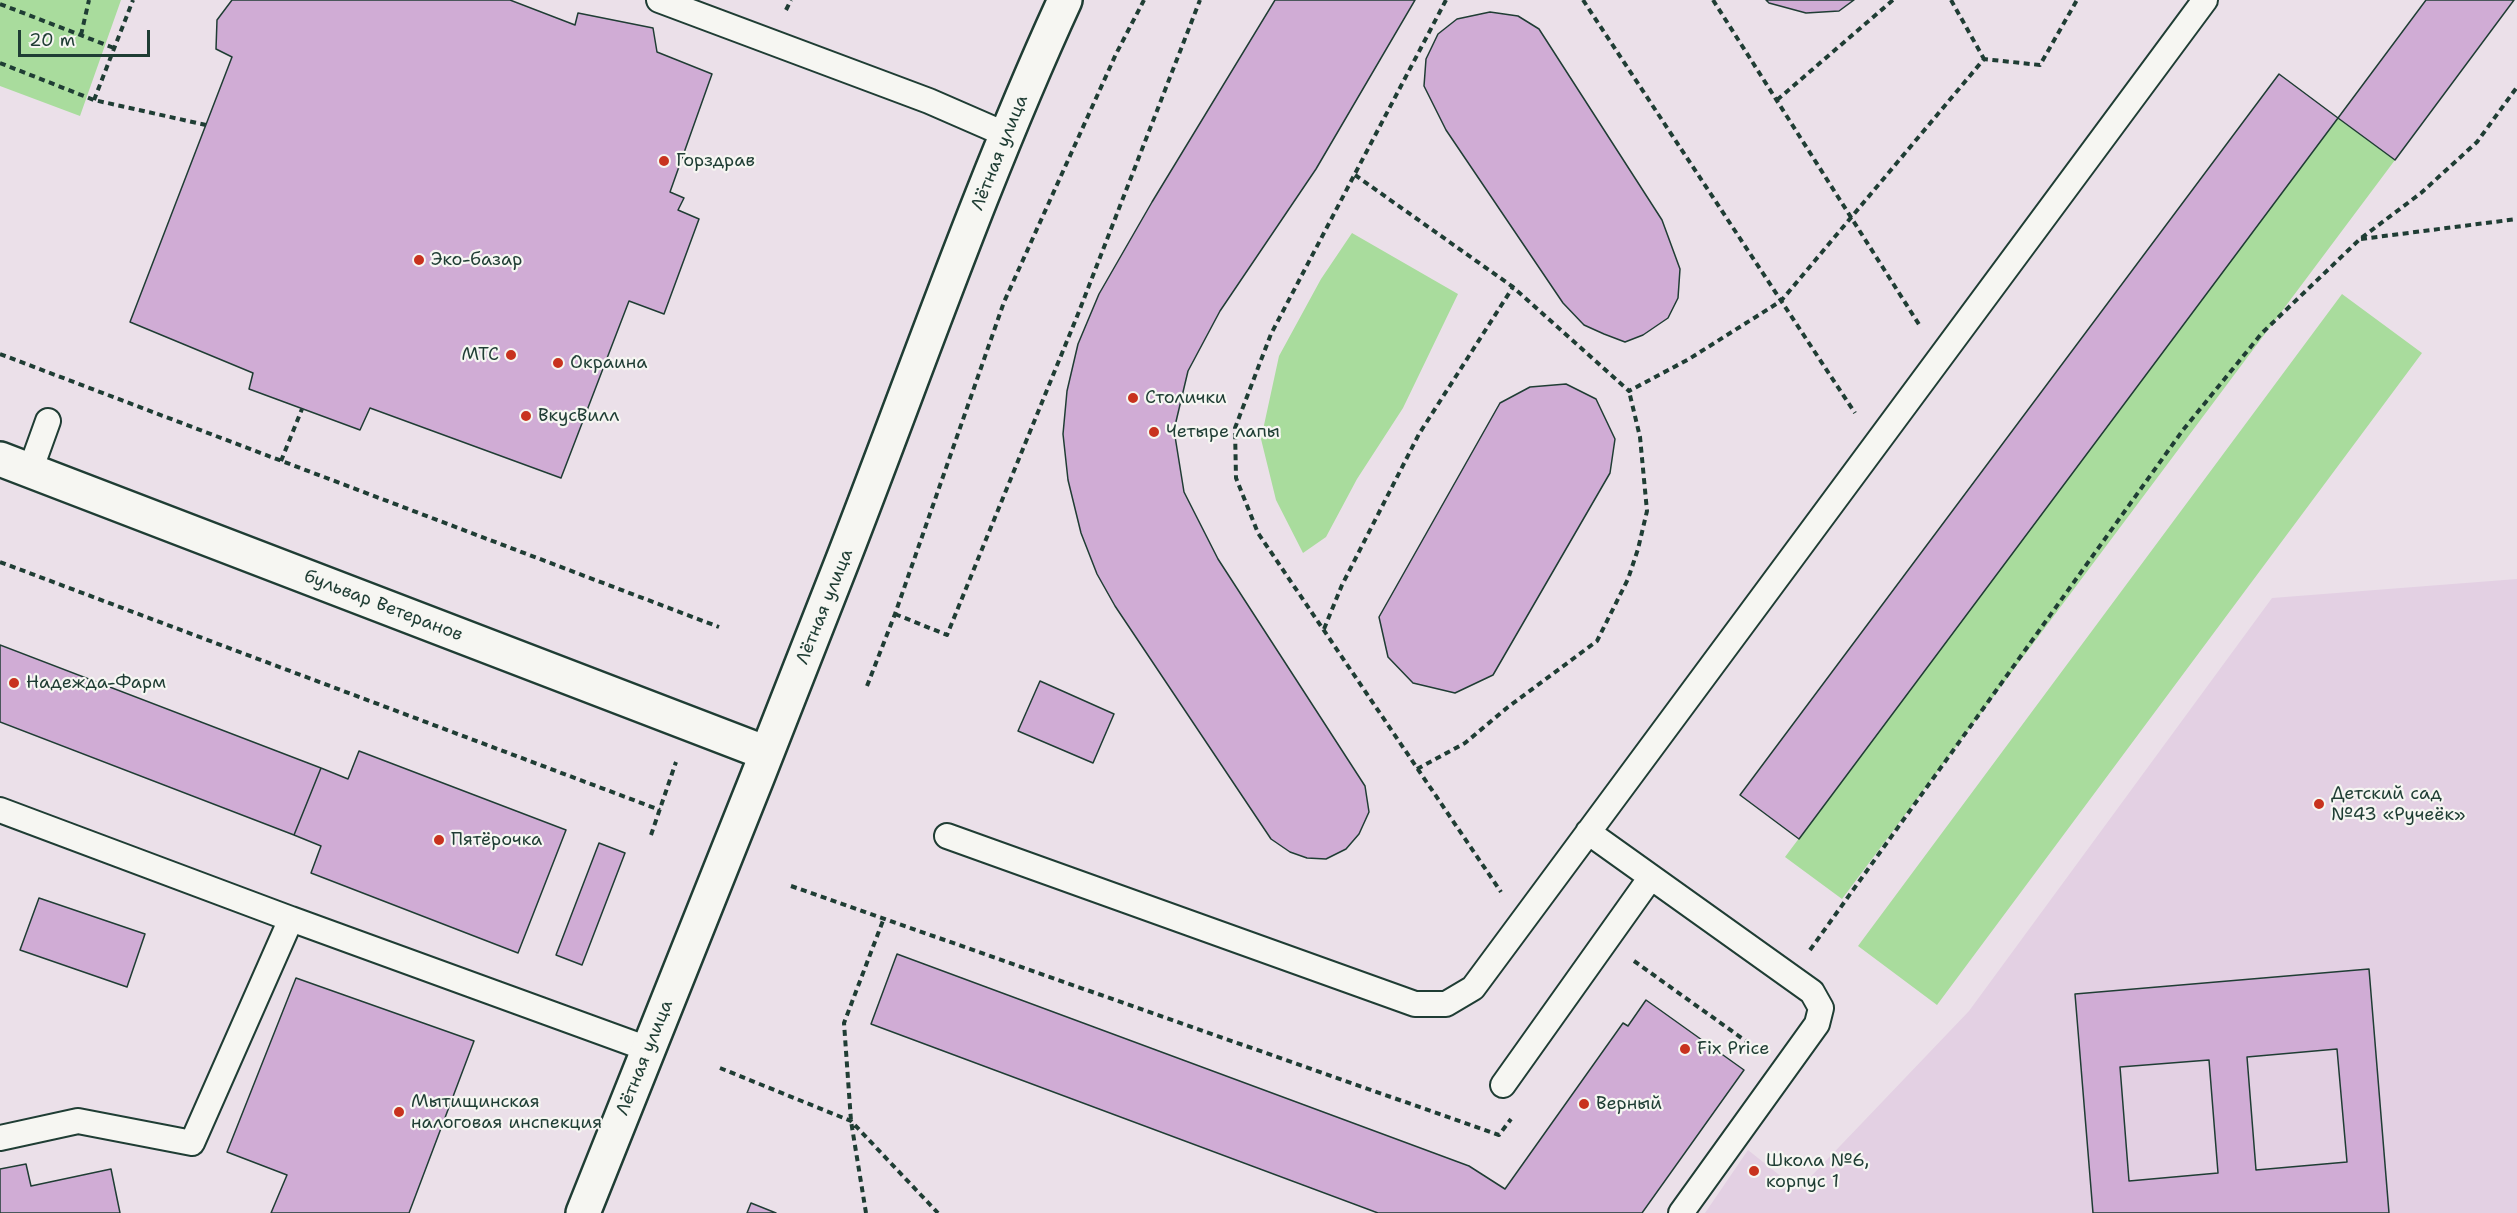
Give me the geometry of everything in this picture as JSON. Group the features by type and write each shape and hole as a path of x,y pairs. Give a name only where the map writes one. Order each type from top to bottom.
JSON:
{"street":[{"name":"Лётная улица","path":"583,1213 766,753 1007,135 1065,0"},
{"name":"бульвар Ветеранов","path":"0,459 766,753"}],"lane":[{"path":"659,0 929,101 1007,135"},
{"path":"947,836 1415,1004 1446,1004 1473,988 2205,0"},
{"path":"30,471 48,421"},
{"path":"0,810 648,1049"},
{"path":"1588,831 1812,992 1821,1008 1817,1024 1681,1213"},
{"path":"1503,1085 1650,877"},
{"path":"0,1138 78,1121 192,1143 291,919"}],"path":[{"path":"81,35 89,0"},
{"path":"94,100 133,0"},
{"path":"867,686 895,614 1004,302 1116,54 1144,0"},
{"path":"895,614 947,635 1078,314 1200,0"},
{"path":"1446,0 1271,334 1235,428 1236,478 1258,533 1521,922"},
{"path":"1582,0 1875,444"},
{"path":"1713,0 1940,357"},
{"path":"1777,100 1893,0"},
{"path":"1951,0 1984,59"},
{"path":"1984,59 2040,65 2077,0"},
{"path":"0,4 114,48"},
{"path":"1629,391 1689,359 1781,301 1984,59"},
{"path":"0,63 94,100 206,125"},
{"path":"1791,978 2183,430 2262,333 2360,239 2421,194 2476,142 2517,87"},
{"path":"1354,175 1514,287 1629,391 1640,436 1647,511 1628,579 1597,641 1508,707 1465,743 1417,769"},
{"path":"2360,239 2517,219"},
{"path":"1324,630 1342,585 1419,434 1514,287"},
{"path":"0,354 719,627"},
{"path":"281,461 302,409"},
{"path":"0,562 660,810"},
{"path":"791,886 1499,1135 1513,1117"},
{"path":"866,1213 850,1121 844,1023 884,918"},
{"path":"1629,958 1785,1068"},
{"path":"720,1068 850,1121 938,1213"}],"shaded area":[{"name":"Детский сад №43 «Ручеёк»","path":"2517,579 2517,1213 1705,1213 1748,1150 1798,1190 1969,1011 2272,598"}],"green space":[{"path":"0,0 121,0 80,116 0,86"},
{"path":"2338,118 2395,160 1842,899 1785,857"},
{"path":"1352,233 1458,294 1403,408 1357,479 1326,537 1303,553 1276,500 1261,439 1279,356 1321,279"},
{"path":"2342,294 2422,353 1937,1005 1858,946"}],"building":[{"name":"Эко-базар","path":"232,0 510,0 575,25 578,13 653,28 657,52 712,74 670,192 684,198 678,210 699,219 664,314 629,301 561,478 370,408 360,430 249,389 253,373 130,322 232,57 216,49 217,20"},
{"path":"1275,0 1415,0 1316,169 1220,311 1188,371 1174,430 1184,492 1218,559 1365,786 1369,812 1359,834 1346,849 1326,859 1307,858 1290,852 1271,839 1115,606 1097,574 1081,533 1068,480 1063,434 1067,391 1078,344 1099,294"},
{"path":"1766,0 1854,0 1839,11 1806,13 1769,3"},
{"path":"2426,0 2514,0 2395,160 2338,118"},
{"path":"1490,12 1518,16 1539,29 1662,220 1680,269 1678,298 1668,318 1643,335 1625,342 1604,334 1584,325 1563,303 1446,130 1424,86 1426,59 1438,34 1457,19"},
{"path":"2279,74 2338,118 1799,839 1740,795"},
{"path":"1566,384 1596,399 1615,439 1610,473 1493,675 1455,693 1413,683 1388,657 1379,617 1500,403 1530,387"},
{"path":"0,645 321,768 294,835 0,722"},
{"path":"1040,681 1114,714 1093,763 1018,731"},
{"path":"359,751 566,830 518,953 311,873 321,846 294,835 321,768 348,779"},
{"path":"599,843 625,853 582,965 556,955"},
{"path":"39,898 145,934 127,987 20,950"},
{"path":"897,954 1469,1166 1505,1189 1623,1023 1628,1026 1646,1000 1744,1070 1642,1213 1378,1213 871,1024"},
{"path":"2369,969 2389,1213 2093,1213 2075,994","holes":["2337,1049 2347,1162 2256,1170 2247,1057","2209,1060 2218,1173 2129,1181 2120,1067"]},
{"path":"296,978 474,1041 409,1213 271,1213 287,1175 227,1152"},
{"path":"26,1164 31,1186 111,1169 120,1213 0,1213 0,1169"},
{"path":"751,1203 776,1213 747,1213"}],"place":[{"name":"Горздрав","path":"664,161"},
{"name":"Эко-базар","path":"419,260"},
{"name":"МТС","path":"511,355"},
{"name":"Окраина","path":"558,363"},
{"name":"Столички","path":"1133,398"},
{"name":"ВкусВилл","path":"526,416"},
{"name":"Четыре лапы","path":"1154,432"},
{"name":"Надежда-Фарм","path":"14,683"},
{"name":"Детский сад №43 «Ручеёк»","path":"2319,804"},
{"name":"Пятёрочка","path":"439,840"},
{"name":"Fix Price","path":"1685,1049"},
{"name":"Верный","path":"1584,1104"},
{"name":"Мытищинская налоговая инспекция","path":"399,1112"},
{"name":"Школа №6, корпус 1","path":"1754,1171"}]}
